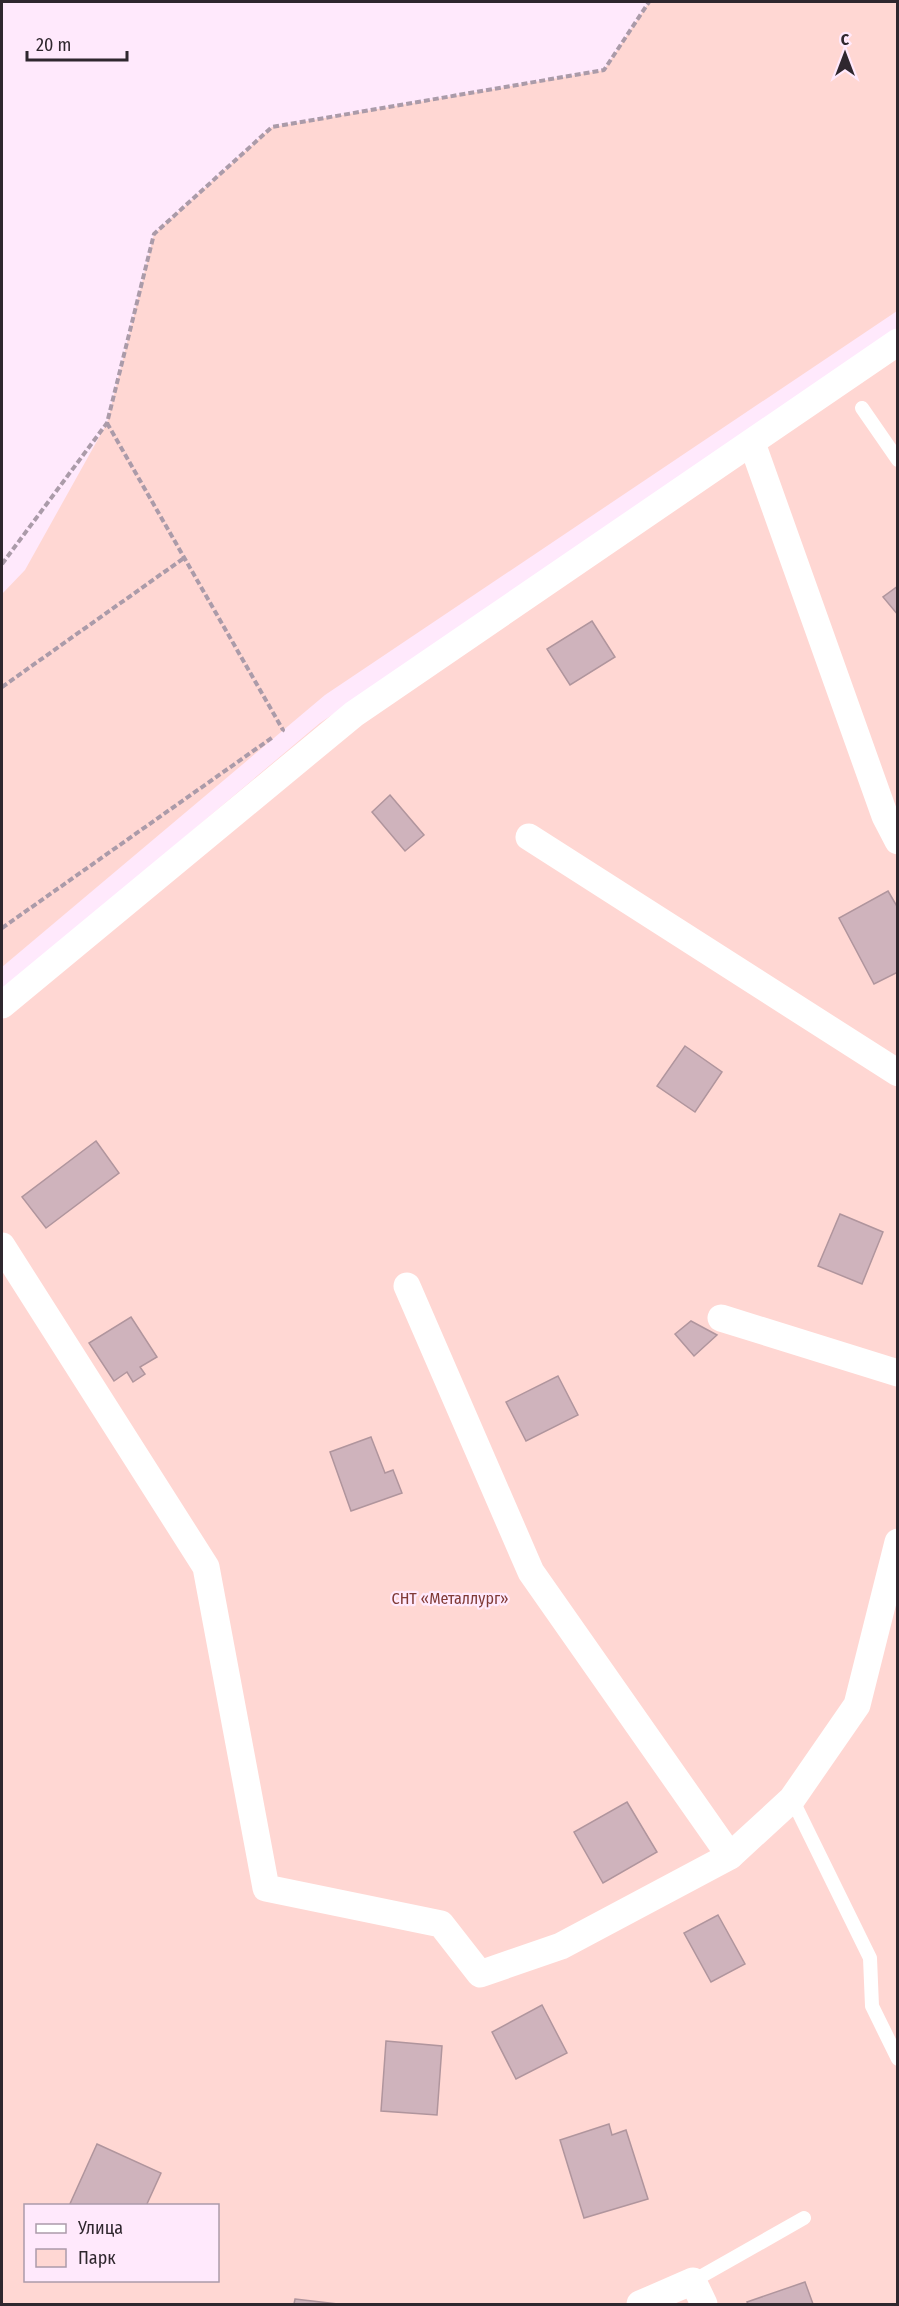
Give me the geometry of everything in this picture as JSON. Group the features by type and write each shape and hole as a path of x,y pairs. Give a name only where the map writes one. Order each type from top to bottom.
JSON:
{"street":[{"path":"2,1005 354,714 897,342"},
{"path":"752,443 885,816 897,841"},
{"path":"529,837 897,1073"},
{"path":"2,1246 206,1567 266,1888 441,1924 480,1974 561,1946 730,1856 792,1799 857,1705 897,1542"},
{"path":"407,1286 531,1572 730,1856"},
{"path":"721,1318 897,1373"},
{"path":"640,2304 699,2293"}],"lane":[{"path":"861,408 897,460"},
{"path":"792,1799 870,1958 872,2006 897,2059"},
{"path":"699,2293 804,2218"}],"path":[{"path":"2,564 107,423 154,234 272,127 604,70 649,2"},
{"path":"2,928 283,730 107,423"},
{"path":"2,687 184,558"}],"green space":[{"path":"649,2 897,2 897,311 325,695 2,967 2,594 25,570 107,423 154,234 272,127 604,70"},
{"name":"СНТ «Металлург»","path":"897,332 897,2304 2,2304 2,991 320,723"}],"building":[{"path":"898,586 898,615 883,597"},
{"path":"592,621 615,657 570,685 547,649"},
{"path":"390,795 424,835 405,851 372,812"},
{"path":"888,891 898,908 898,972 874,984 839,918"},
{"path":"685,1046 722,1072 695,1112 657,1086"},
{"path":"96,1141 119,1173 46,1228 22,1197"},
{"path":"840,1214 883,1232 862,1284 818,1266"},
{"path":"131,1317 157,1357 140,1367 145,1374 133,1382 127,1372 114,1381 89,1343"},
{"path":"691,1321 717,1335 694,1356 675,1334"},
{"path":"558,1376 578,1415 526,1441 506,1402"},
{"path":"371,1437 385,1473 393,1470 402,1493 351,1511 330,1452"},
{"path":"627,1802 657,1852 603,1883 574,1832"},
{"path":"718,1915 745,1964 711,1982 684,1933"},
{"path":"542,2005 567,2053 516,2079 492,2032"},
{"path":"386,2041 442,2046 437,2115 381,2111"},
{"path":"609,2124 612,2135 626,2130 648,2199 584,2218 560,2140"},
{"path":"97,2144 161,2173 147,2204 70,2204"},
{"path":"805,2282 813,2304 748,2304 747,2302"},
{"path":"295,2299 338,2304 294,2304"}]}
